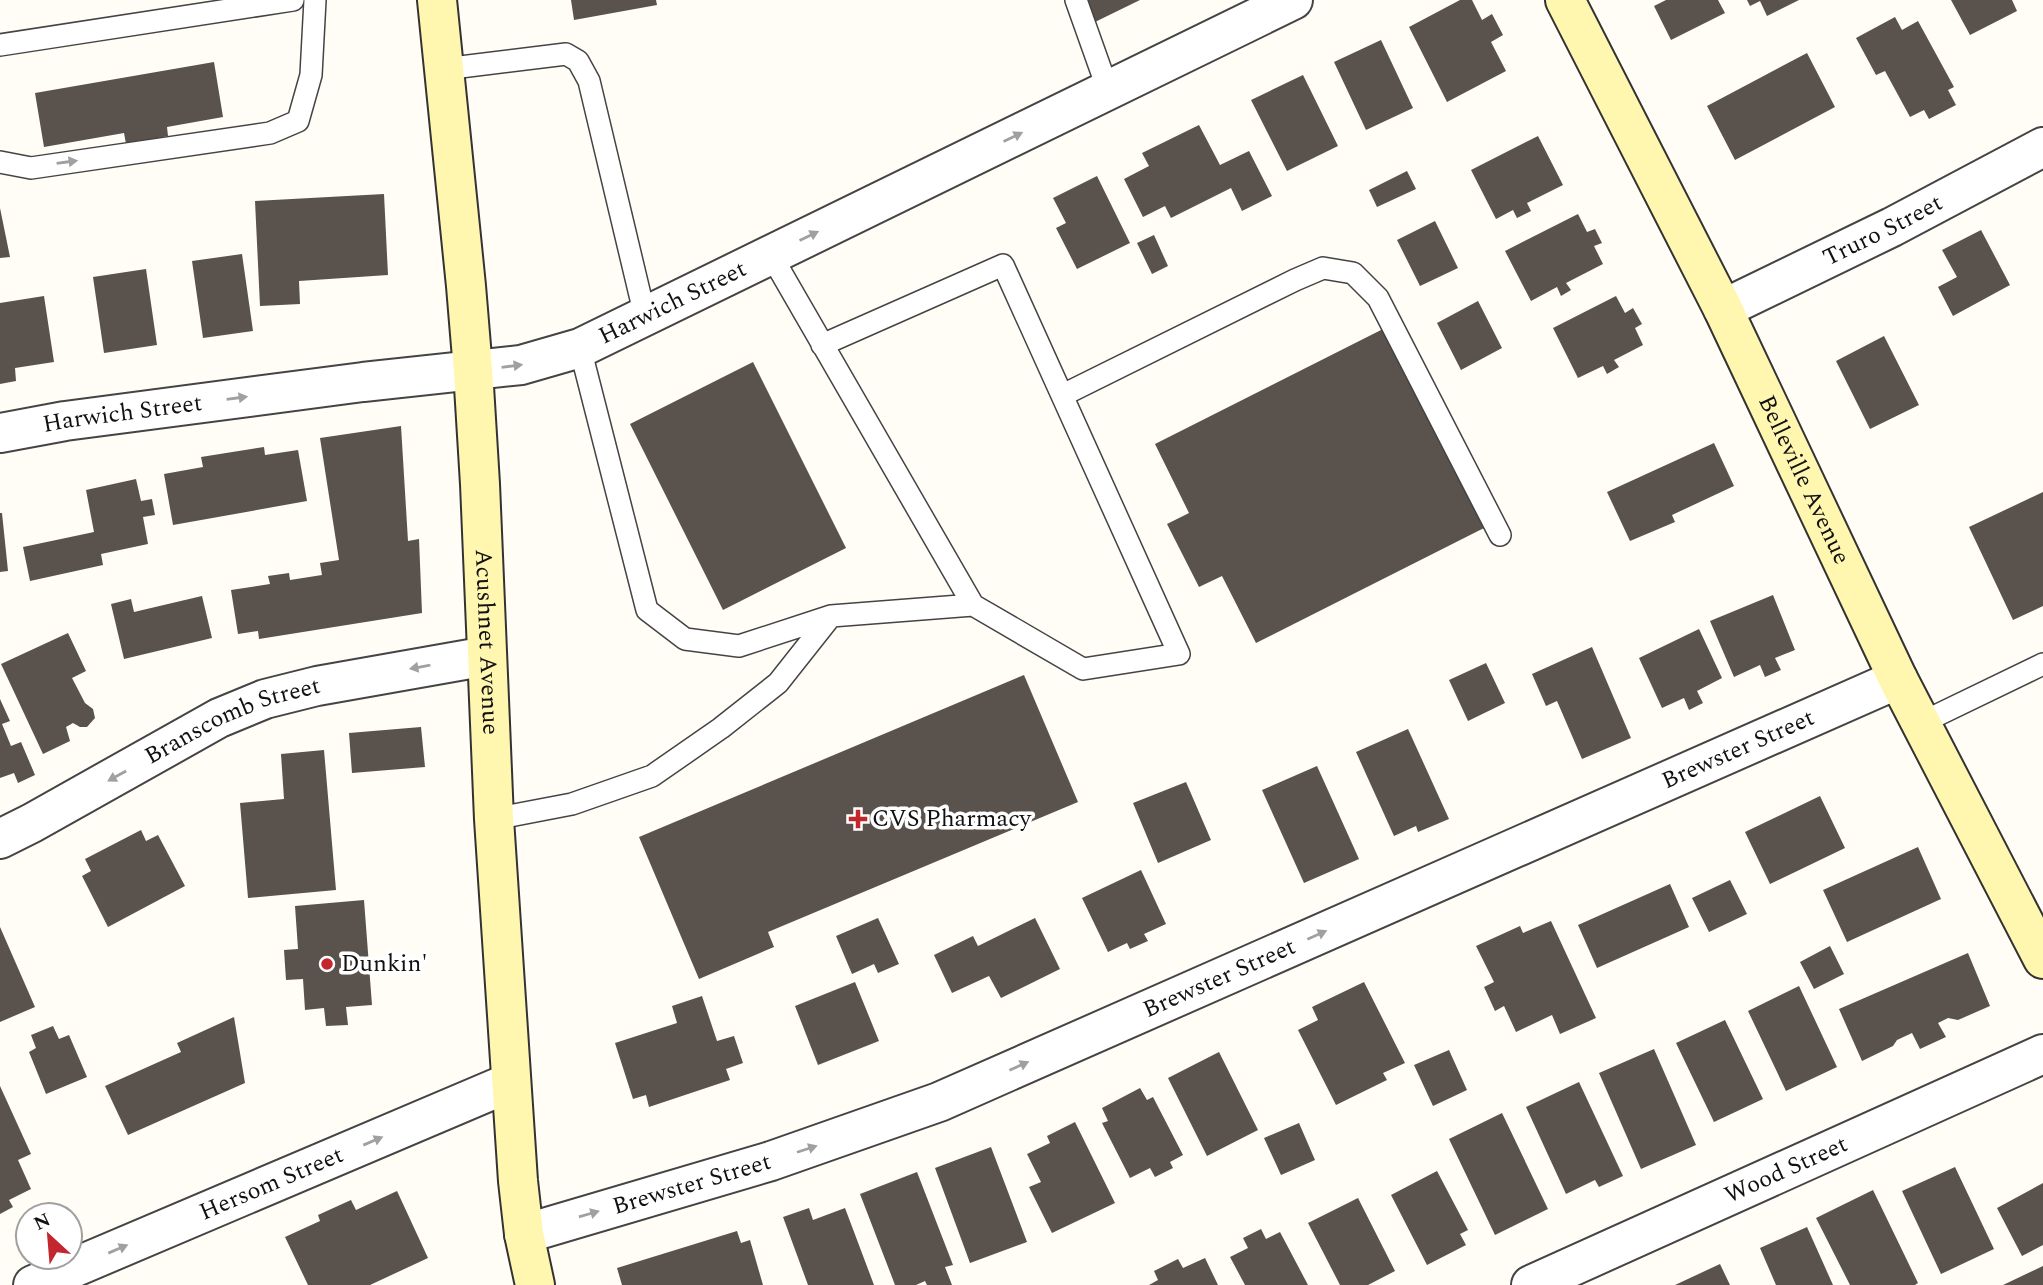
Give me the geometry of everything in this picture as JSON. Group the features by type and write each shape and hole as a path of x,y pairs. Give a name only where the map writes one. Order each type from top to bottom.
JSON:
{"main road":[{"name":"Acushnet Avenue","path":"437,0 467,286 473,370 494,818 511,1082 524,1234 535,1285"},
{"name":"Belleville Avenue","path":"1565,0 1723,309 1898,679 2043,959"}],"street":[{"name":"Harwich Street","path":"0,433 65,421 363,382 521,365 580,348 1293,0"},
{"name":"Truro Street","path":"1723,309 1892,227 2043,148"},
{"name":"Branscomb Street","path":"0,839 219,718 265,699 330,683 487,656"},
{"name":"Brewster Street","path":"524,1234 771,1161 939,1102 1898,679"},
{"name":"Wood Street","path":"1531,1285 2043,1054"},
{"name":"Hersom Street","path":"33,1285 511,1082"}],"lane":[{"path":"0,46 293,0"},
{"path":"0,162 31,167 270,133 298,121 312,75 315,0"},
{"path":"1076,0 1108,90"},
{"path":"444,69 566,54 578,61 589,81 645,316"},
{"path":"771,255 822,345 973,605 1083,669 1180,654 1003,265 822,345"},
{"path":"1063,395 1294,279 1322,268 1353,273 1378,298 1500,535"},
{"path":"580,348 647,610 685,639 739,646 831,616 973,605"},
{"path":"494,818 572,804 652,776 721,728 778,683 831,616"},
{"path":"1921,723 2043,664"}],"building":[{"path":"571,0 656,0 657,5 574,20"},
{"path":"1084,0 1140,0 1095,22"},
{"path":"1460,0 1472,0 1482,20 1492,14 1503,35 1491,42 1506,71 1447,102 1409,27"},
{"path":"1666,0 1718,0 1725,13 1671,40 1654,6"},
{"path":"1747,0 1799,0 1767,16 1760,1 1750,6"},
{"path":"1951,0 2012,0 2017,11 1970,35"},
{"path":"1895,17 1902,30 1918,21 1954,87 1948,90 1956,105 1929,119 1924,110 1910,117 1885,71 1876,75 1856,38"},
{"path":"1381,40 1413,108 1366,130 1334,62"},
{"path":"1807,53 1835,107 1735,160 1707,106"},
{"path":"214,62 223,117 167,127 168,136 126,144 124,133 44,147 35,93"},
{"path":"1303,75 1338,146 1287,171 1251,100"},
{"path":"1199,125 1220,165 1249,151 1272,196 1242,211 1231,188 1171,218 1165,206 1143,217 1124,179 1149,166 1142,153"},
{"path":"1538,136 1563,185 1527,203 1531,211 1517,218 1513,210 1496,219 1471,170"},
{"path":"1407,171 1416,189 1377,207 1369,190"},
{"path":"1097,176 1130,243 1077,269 1056,228 1066,223 1053,198"},
{"path":"384,194 388,275 299,281 300,304 260,306 255,201"},
{"path":"0,208 10,257 0,258"},
{"path":"1578,214 1587,232 1595,229 1602,243 1594,246 1603,264 1566,283 1571,290 1561,296 1557,287 1531,301 1505,251"},
{"path":"1435,221 1458,268 1420,286 1397,240"},
{"path":"1981,230 2010,285 1953,316 1938,287 1957,277 1942,250"},
{"path":"1154,235 1168,266 1152,274 1137,243"},
{"path":"242,254 253,331 203,338 192,261"},
{"path":"146,269 157,345 104,353 93,277"},
{"path":"44,296 54,362 15,368 16,381 0,384 0,303"},
{"path":"1616,296 1625,313 1633,308 1642,324 1635,328 1643,345 1614,360 1619,367 1607,374 1603,366 1578,378 1553,328"},
{"path":"1478,301 1502,348 1461,370 1437,323"},
{"path":"1385,328 1486,527 1256,643 1222,576 1199,587 1167,524 1189,513 1155,444"},
{"path":"1884,336 1919,405 1870,429 1836,361"},
{"path":"753,362 846,548 723,610 630,424"},
{"path":"401,426 408,541 419,539 422,613 259,639 258,631 238,634 231,590 270,584 268,576 289,573 290,580 322,575 320,563 339,560 320,438"},
{"path":"1714,443 1734,486 1672,515 1675,522 1630,541 1607,492"},
{"path":"264,447 265,455 298,450 307,501 173,525 164,474 203,467 201,457"},
{"path":"136,479 141,501 152,499 155,515 143,517 148,544 101,554 103,565 30,581 23,547 94,532 86,490"},
{"path":"2043,492 2043,606 2013,620 1969,527"},
{"path":"0,513 8,571 0,572"},
{"path":"1773,595 1795,650 1775,658 1781,670 1765,677 1760,665 1734,677 1710,621"},
{"path":"202,596 212,638 124,659 111,604 131,599 134,612"},
{"path":"1699,629 1722,678 1697,691 1703,703 1689,710 1684,698 1662,708 1639,658"},
{"path":"68,633 86,671 72,678 85,703 93,709 95,718 87,727 73,723 66,727 70,741 43,754 1,664"},
{"path":"1592,647 1631,738 1582,759 1557,701 1546,706 1532,674"},
{"path":"1486,663 1505,703 1468,721 1449,680"},
{"name":"CVS Pharmacy","path":"1024,675 1078,802 768,932 774,947 699,979 639,837"},
{"path":"0,699 10,721 2,724 11,746 21,742 35,775 18,783 14,773 0,778"},
{"path":"421,727 425,767 352,773 349,733"},
{"path":"1408,729 1449,819 1418,832 1416,826 1394,836 1356,752"},
{"path":"324,750 336,890 248,898 240,803 284,799 281,754"},
{"path":"1317,766 1359,859 1304,883 1262,790"},
{"path":"1186,782 1211,840 1158,863 1133,803"},
{"path":"1820,796 1845,848 1770,884 1745,832"},
{"path":"141,830 146,841 158,835 185,886 108,927 82,876 91,871 85,859"},
{"path":"1918,847 1941,899 1847,942 1823,890"},
{"path":"1141,870 1166,924 1144,934 1148,941 1130,949 1127,943 1108,952 1082,898"},
{"path":"1730,880 1747,914 1709,932 1692,898"},
{"path":"1670,884 1689,927 1597,968 1578,925"},
{"name":"Dunkin'","path":"364,900 372,1005 346,1007 348,1025 326,1026 324,1008 305,1010 303,979 286,980 284,950 298,949 295,906"},
{"path":"878,918 899,964 878,973 874,964 852,974 836,936"},
{"path":"1035,918 1060,969 1001,998 989,976 952,993 934,955 973,936 978,946"},
{"path":"1551,921 1596,1018 1560,1034 1552,1015 1516,1032 1504,1006 1495,1011 1484,987 1494,982 1476,946 1520,926 1523,933"},
{"path":"0,927 35,1007 0,1022"},
{"path":"1830,946 1844,974 1814,989 1800,962"},
{"path":"1968,953 1990,1006 1958,1020 1948,1018 1938,1023 1946,1037 1920,1049 1912,1033 1862,1061 1839,1009"},
{"path":"855,982 879,1041 818,1065 795,1006"},
{"path":"1364,982 1405,1063 1383,1073 1387,1080 1336,1105 1298,1030 1318,1020 1312,1007"},
{"path":"1799,986 1837,1067 1786,1091 1748,1011"},
{"path":"702,996 717,1041 734,1036 743,1063 726,1069 730,1080 649,1107 646,1095 633,1099 615,1043 677,1023 672,1006"},
{"path":"234,1017 245,1083 128,1135 105,1086 181,1052 177,1043"},
{"path":"1725,1020 1763,1099 1714,1122 1676,1043"},
{"path":"53,1026 59,1039 69,1035 87,1077 46,1094 29,1052 36,1048 31,1035"},
{"path":"1654,1049 1696,1145 1641,1169 1599,1073"},
{"path":"1449,1050 1467,1090 1433,1106 1414,1065"},
{"path":"1219,1052 1258,1130 1207,1156 1168,1078"},
{"path":"1579,1082 1623,1176 1599,1187 1595,1180 1566,1194 1526,1107"},
{"path":"0,1086 31,1154 18,1160 31,1189 9,1200 13,1207 0,1214"},
{"path":"1140,1088 1147,1100 1153,1097 1183,1155 1170,1162 1173,1168 1155,1177 1150,1168 1130,1178 1102,1123 1108,1121 1102,1108"},
{"path":"1502,1113 1548,1209 1495,1235 1449,1139"},
{"path":"1075,1122 1115,1203 1052,1233 1029,1187 1041,1182 1027,1154 1050,1143 1047,1136"},
{"path":"1299,1123 1315,1160 1281,1175 1264,1138"},
{"path":"991,1147 1027,1242 970,1263 935,1168"},
{"path":"1955,1167 1994,1249 1941,1274 1902,1191"},
{"path":"1437,1171 1468,1230 1460,1234 1466,1245 1427,1265 1391,1195"},
{"path":"917,1172 953,1265 945,1267 952,1285 927,1285 925,1281 916,1285 895,1285 860,1194"},
{"path":"2043,1183 2043,1245 2022,1256 1997,1208"},
{"path":"1873,1190 1918,1283 1915,1285 1850,1285 1816,1218"},
{"path":"397,1191 428,1258 370,1285 308,1285 285,1237 320,1221 318,1215 351,1200 356,1210"},
{"path":"1358,1198 1395,1271 1368,1285 1340,1285 1308,1223"},
{"path":"809,1208 813,1220 845,1208 874,1285 808,1285 783,1217"},
{"path":"1807,1227 1833,1285 1776,1285 1760,1248"},
{"path":"1261,1229 1266,1239 1280,1232 1308,1285 1245,1285 1230,1257 1248,1248 1243,1238"},
{"path":"737,1231 741,1243 750,1240 763,1285 622,1285 617,1268"},
{"path":"1205,1258 1218,1285 1149,1285 1158,1280 1154,1271 1178,1259 1183,1268"},
{"path":"1720,1264 1730,1285 1675,1285"},
{"path":"2043,1266 2043,1285 2003,1285"}],"place":[{"name":"CVS Pharmacy","path":"858,819"},
{"name":"Dunkin'","path":"327,964"}]}
